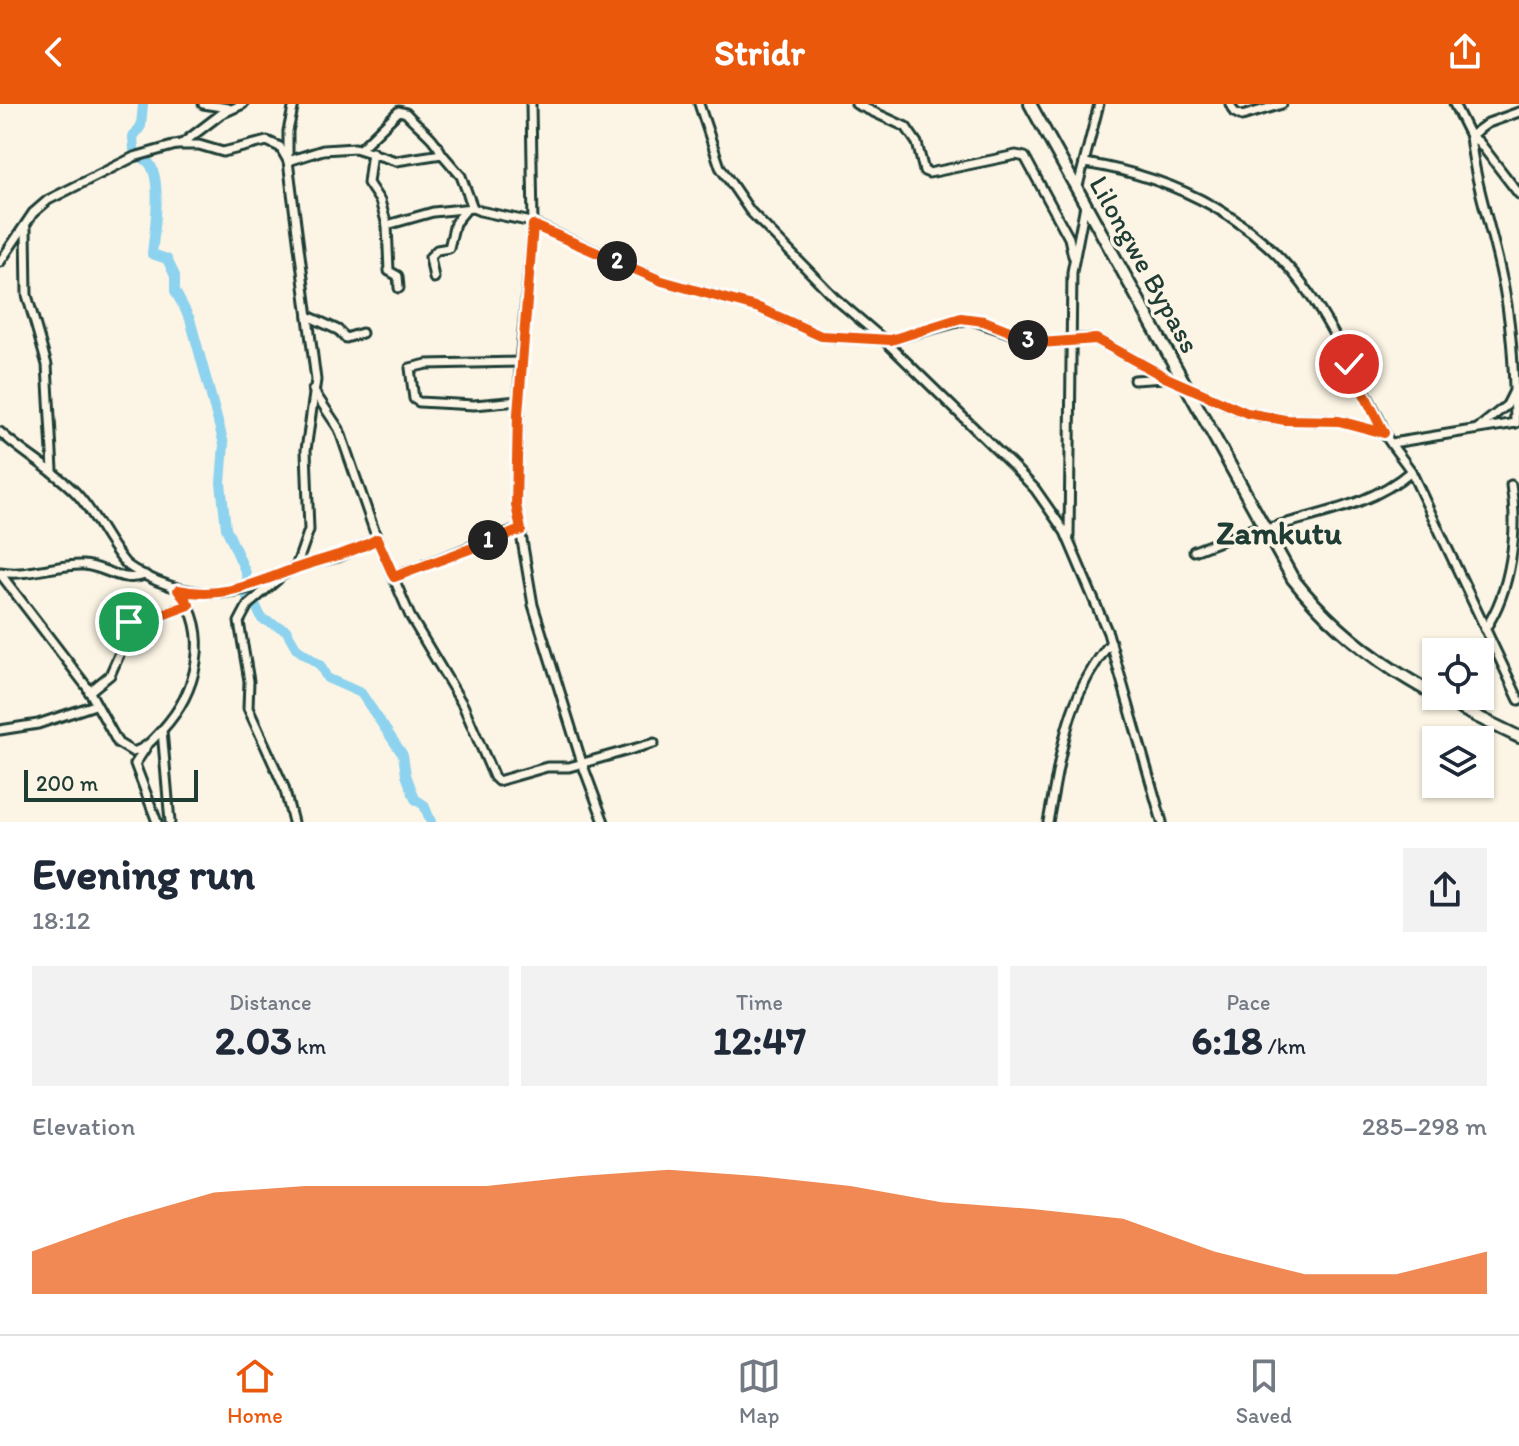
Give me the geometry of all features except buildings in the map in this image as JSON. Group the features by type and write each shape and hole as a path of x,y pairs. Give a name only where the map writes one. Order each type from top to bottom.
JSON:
{"main road":[{"name":"Lilongwe Bypass","path":"1030,104 1263,530 1306,595 1359,648 1435,696 1519,737"}],"street":[{"path":"174,145 231,108 243,104"},
{"path":"294,104 288,131 288,161 316,380 306,450 309,530 296,567"},
{"path":"531,104 533,225 520,362 516,492 533,605 582,763 604,822"},
{"path":"699,104 723,175 750,211 836,299 884,340 1035,489 1069,539 1111,642 1162,822"},
{"path":"856,104 906,127 914,135 922,165 929,173 1016,155 1025,157 1069,238 1074,262"},
{"path":"1077,190 1099,104"},
{"path":"1230,104 1234,112 1242,116 1282,104"},
{"path":"1392,443 1517,422 1502,280 1480,195 1470,136 1454,104"},
{"path":"210,121 207,106 231,108"},
{"path":"361,148 382,123 399,111 406,113 413,123 433,138 461,176 469,209"},
{"path":"1470,136 1488,123 1519,112"},
{"path":"1470,136 1479,142 1519,194"},
{"path":"0,262 27,222 48,200 143,153 174,145 199,145 223,152 267,141 280,147 288,161"},
{"path":"288,161 323,150 361,148 396,161 442,154"},
{"path":"372,152 368,183 380,201 387,225 389,271 398,276 399,288"},
{"path":"1085,163 1130,172 1189,192 1255,232 1315,302 1384,433 1411,471 1519,700"},
{"path":"1069,539 1074,262 1085,205"},
{"path":"434,278 430,257 437,250 449,248 455,223 469,209"},
{"path":"387,225 433,212 469,209 533,225 662,281 759,308 812,333 884,340 914,335 961,318 984,321 1040,343 1096,339 1167,378 1247,413 1285,420 1339,421 1384,433"},
{"path":"27,222 27,295 47,365 53,470"},
{"path":"308,316 338,330 346,338 362,333"},
{"path":"519,401 474,405 419,402 414,399 410,368 477,361 520,362"},
{"path":"1134,380 1167,378"},
{"path":"313,390 339,429 377,539 410,616 463,705 484,758 498,781 654,743"},
{"path":"1477,429 1507,405 1514,390"},
{"path":"0,432 24,454 53,470 79,497 126,564 178,590 198,594 238,590 296,567 338,557 377,539"},
{"path":"1194,551 1252,529 1263,530 1361,501 1399,481 1411,471"},
{"path":"1485,629 1501,607 1517,547 1518,504 1511,485"},
{"path":"394,577 521,530"},
{"path":"1,574 81,565 114,576 145,575"},
{"path":"1,574 89,692 118,743 129,752 147,748"},
{"path":"282,575 248,605 239,622 249,681 248,708 284,787 293,822"},
{"path":"157,822 135,764 182,701 196,671 197,644 189,605 178,590"},
{"path":"129,622 143,622 189,605"},
{"path":"1048,822 1074,699 1091,667 1111,642"},
{"path":"89,692 110,675 119,655"},
{"path":"0,730 38,724 95,705"},
{"path":"162,730 170,822"}],"waterway":[{"path":"143,104 141,126 133,137 134,150 149,163 156,181 152,254 167,259 175,276 175,291 190,319 224,444 221,483 226,528 246,573 247,597 253,600 262,619 286,630 297,649 320,665 327,678 361,693 403,755 415,799 424,805 431,822"}],"district":[{"name":"Zamkutu","path":"1279,533"}],"route":[{"path":"129,622 143,622 189,605 178,590 198,594 238,590 273,579 296,567 308,567 338,557 377,539 394,577 441,557 521,530 516,505 520,362 533,225 662,281 759,308 821,336 891,340 961,318 984,321 1040,343 1096,339 1117,352 1148,364 1167,378 1247,413 1285,420 1339,421 1384,433 1349,364"}]}
